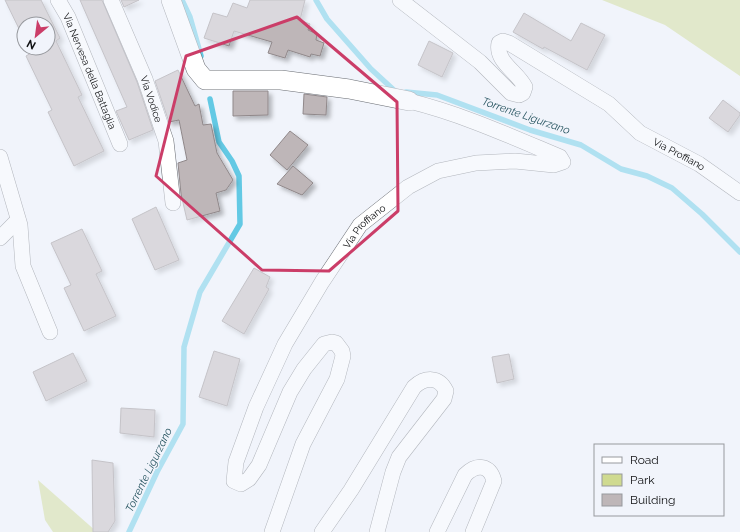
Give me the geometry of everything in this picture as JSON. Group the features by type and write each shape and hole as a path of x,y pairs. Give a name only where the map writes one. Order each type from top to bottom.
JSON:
{"street":[{"name":"Via Nervesa della Battaglia","path":"58,0 68,16 120,144"},
{"name":"Via Vodice","path":"111,0 145,79 166,141 173,203"},
{"name":"Via Proffiano","path":"171,0 196,70 205,80 281,80 349,89 409,101 445,110 477,122 560,157 563,162 554,165 515,161 476,163 438,171 408,187 360,225 322,282 285,344 256,407 236,462 234,481 241,484 249,479 260,465 290,392 304,369 324,344 332,342 336,343 342,351 343,356 337,379 303,444 272,532"},
{"name":"Via Proffiano","path":"400,0 480,62 511,93 519,95 525,87 501,58 498,49 499,43 503,41 509,43 609,104 640,133 699,164 740,193"},
{"path":"0,157 22,238 23,266 50,332"},
{"path":"0,238 18,220"},
{"path":"322,532 351,490 414,387 425,380 433,379 439,382 446,392 444,399 399,457 393,472 376,532"},
{"path":"437,532 465,474 471,469 482,467 488,469 494,482 473,532"}],"highlighted area":[{"path":"297,17 397,102 398,211 329,271 262,270 156,176 186,56"}],"green space":[{"path":"602,0 740,0 740,76 665,25"},
{"path":"38,480 97,532 53,532 45,520"}],"building":[{"path":"5,0 41,0 49,16 16,16 16,23"},
{"path":"80,0 102,0 137,82 153,130 129,140 116,111 127,107"},
{"path":"121,0 139,0 124,7"},
{"path":"250,0 305,0 300,20 310,24 308,30 317,34 316,40 324,43 320,56 311,54 310,57 288,50 285,58 268,53 272,42 234,31 229,46 204,38 213,13 227,17 233,3 247,8"},
{"path":"524,13 571,41 581,23 605,35 587,70 544,47 543,49 513,32"},
{"path":"56,30 60,38 56,41"},
{"path":"56,41 82,95 78,97 104,151 74,166 48,112 52,110 26,56 56,56"},
{"path":"429,41 453,53 442,77 418,65"},
{"path":"178,70 195,106 199,104 203,125 211,124 217,153 233,180 226,190 216,193 220,211 187,220 181,194 178,163 187,160 179,120 169,122 155,81"},
{"path":"233,91 268,91 268,115 233,116"},
{"path":"304,94 327,97 326,115 303,114"},
{"path":"723,100 740,113 728,132 709,118"},
{"path":"290,131 308,145 287,170 270,155"},
{"path":"293,166 313,183 302,195 277,184"},
{"path":"156,207 179,260 155,270 132,219"},
{"path":"82,229 102,271 96,274 116,316 84,331 64,288 71,285 51,243"},
{"path":"254,268 270,277 266,287 269,289 244,334 222,321"},
{"path":"214,351 240,359 227,406 199,397"},
{"path":"73,353 87,381 46,401 33,372"},
{"path":"509,354 514,379 497,383 492,357"},
{"path":"121,408 155,410 154,437 120,433"},
{"path":"92,460 113,463 115,521 108,532 93,532"}],"waterway":[{"name":"Torrente Ligurzano","path":"182,0 190,17 201,56"},
{"name":"Torrente Ligurzano","path":"316,0 327,19 371,69 396,92"},
{"name":"Torrente Ligurzano","path":"406,92 437,95 530,130 581,145 621,169 647,176 672,188 702,214 740,252"},
{"name":"Torrente Ligurzano","path":"129,532 157,472 183,424 184,347 200,292 240,224 239,176 232,161 219,142 210,99"}]}
